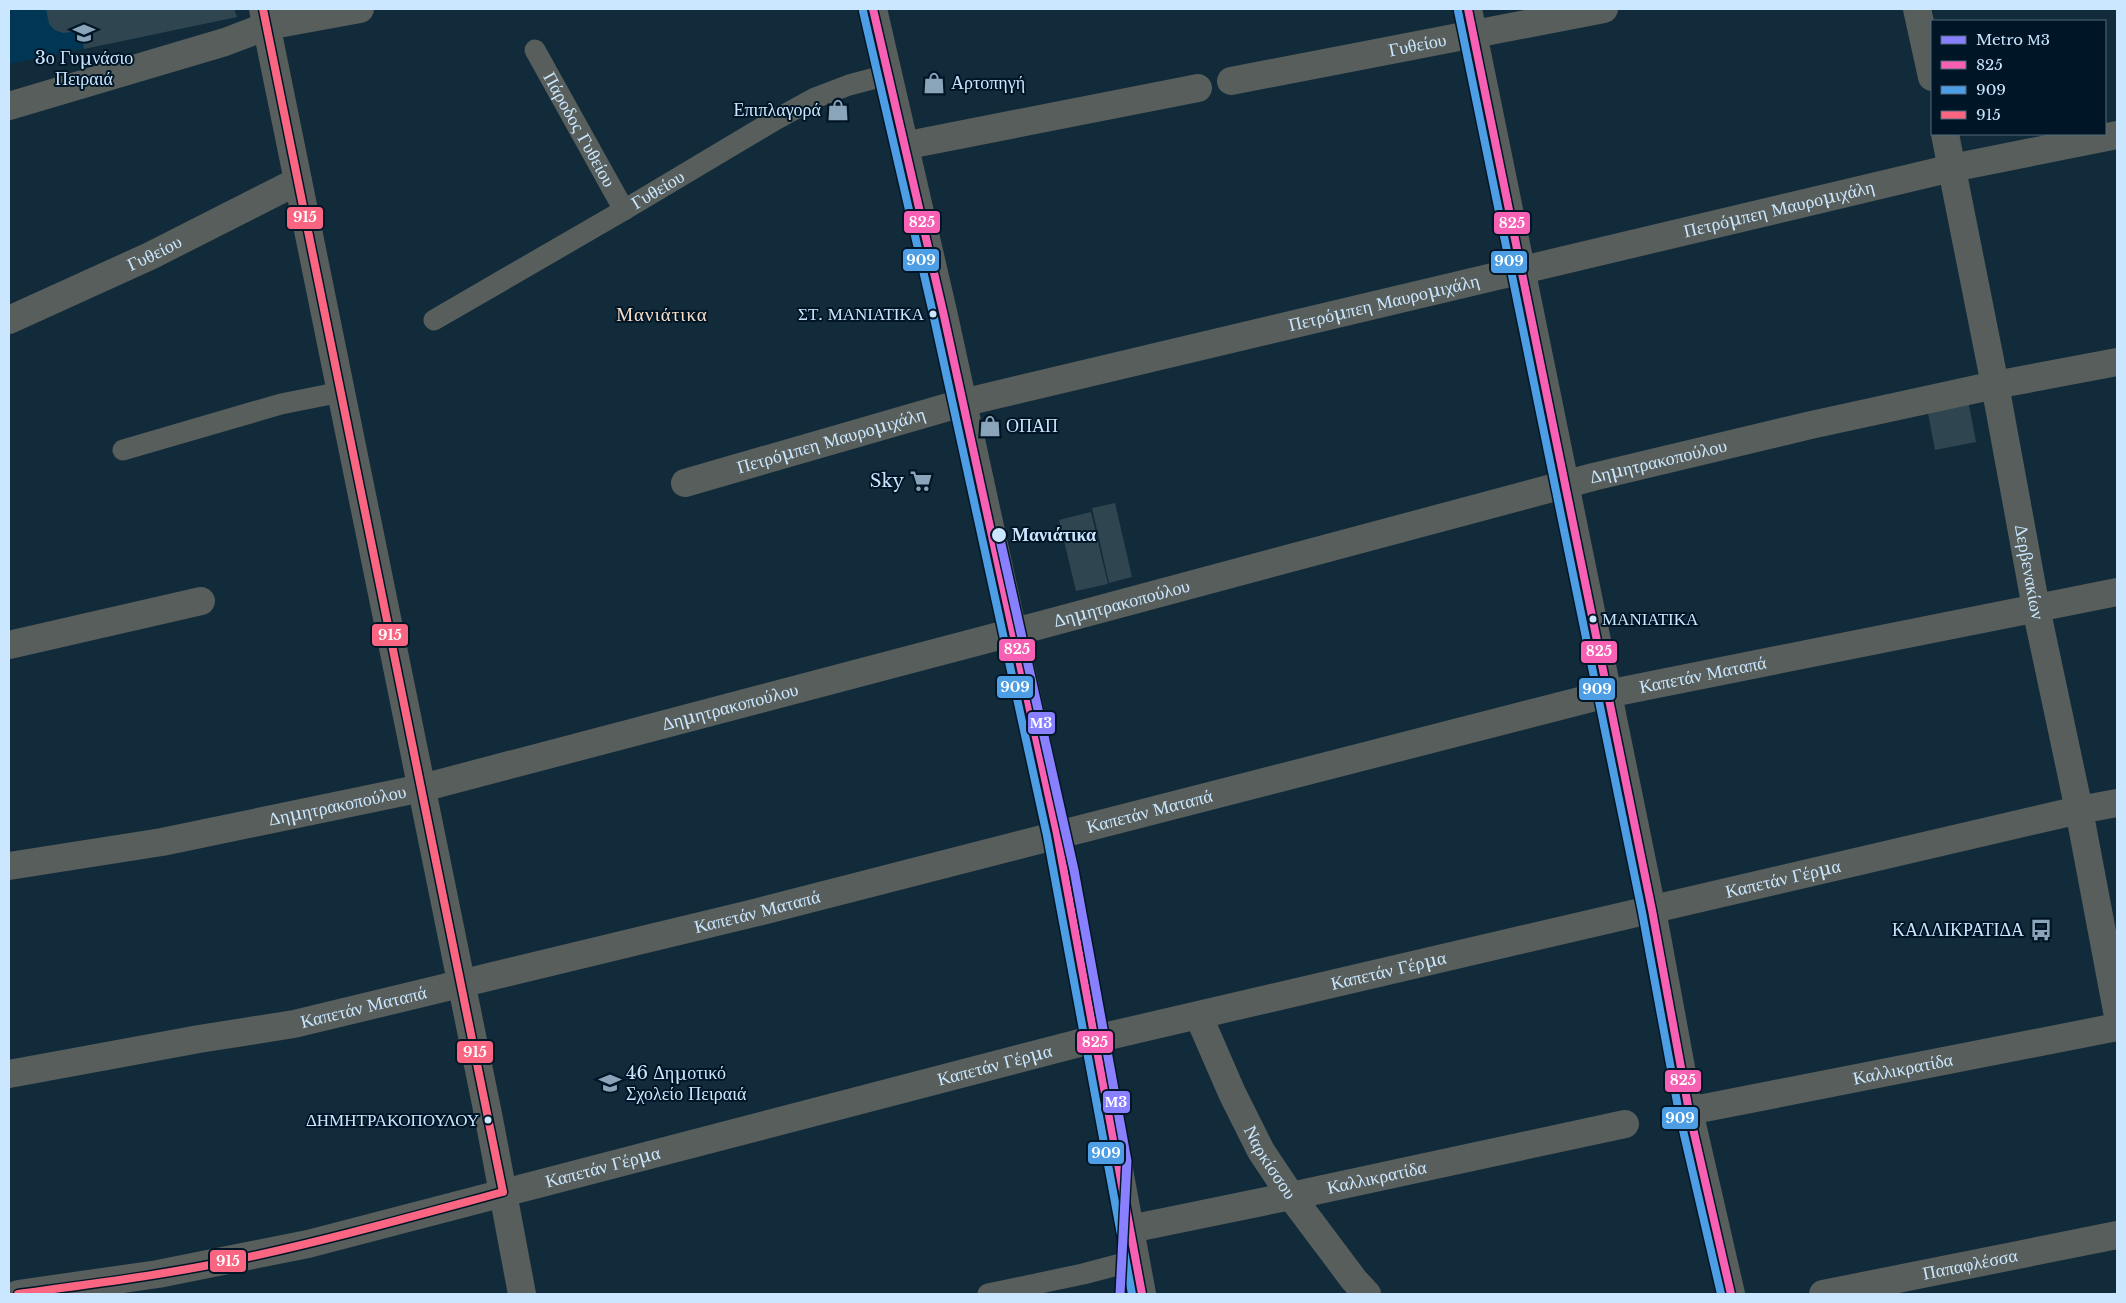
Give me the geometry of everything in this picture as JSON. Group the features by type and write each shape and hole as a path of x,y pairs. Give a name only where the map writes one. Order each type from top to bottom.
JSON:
{"street":[{"path":"9,106 163,61 265,18 360,9"},
{"path":"873,9 1057,834 1142,1294"},
{"name":"Γυθείου","path":"1231,81 1470,22 1604,9"},
{"path":"1917,9 1931,72"},
{"path":"265,18 422,788 522,1294"},
{"path":"1470,22 1652,910 1689,1111 1731,1294"},
{"path":"903,146 1198,88"},
{"name":"Δερβενακίων","path":"1945,135 1995,385 2036,608 2079,810 2117,1011"},
{"name":"Πετρόμπεη Μαυρομιχάλη","path":"685,483 962,403 1520,268 1952,168 2117,135"},
{"name":"Γυθείου","path":"9,320 150,256 298,181"},
{"name":"Δημητρακοπούλου","path":"9,866 162,842 422,788 1564,485 1811,425 1995,385 2117,362"},
{"name":"Καπετάν Ματαπά","path":"9,1074 199,1038 294,1024 379,1005 461,983 754,913 1608,694 2117,592"},
{"path":"9,645 200,601"},
{"name":"Καπετάν Γέρμα","path":"18,1294 158,1274 308,1244 1095,1039 1199,1017 2079,810 2117,803"},
{"name":"Ναρκίσσου","path":"1199,1017 1232,1093 1261,1151 1291,1196 1354,1280 1367,1294"},
{"name":"Καλλικρατίδα","path":"1689,1111 2117,1027"},
{"name":"Καλλικρατίδα","path":"1130,1229 1625,1124"},
{"name":"Παπαφλέσσα","path":"1823,1294 2117,1235"}],"lane":[{"name":"Πάροδος Γυθείου","path":"535,50 624,210"},
{"name":"Γυθείου","path":"434,320 815,98 849,85 887,75"},
{"path":"123,450 281,404 341,392"},
{"path":"992,1294 1136,1260"}],"shaded area":[{"name":"3ο Γυμνάσιο Πειραιά","path":"9,9 234,9 237,17 9,64"}],"building":[{"name":"3ο Γυμνάσιο Πειραιά","path":"46,9 234,9 237,17 84,49 80,31 63,33 55,30 49,24"},
{"path":"1968,400 1976,442 1935,450 1927,408"},
{"path":"1115,503 1132,577 1109,583 1092,508"},
{"path":"1091,512 1108,584 1076,591 1059,520"}],"metro line":[{"name":"Μ3","path":"999,535 1074,870 1127,1161 1120,1294"}],"transit line":[{"name":"915","path":"18,1294 154,1275 269,1253 503,1192 263,9"},
{"name":"825","path":"873,9 944,316 1057,834 1142,1294"},
{"name":"825","path":"1468,9 1652,910 1689,1111 1731,1294"},
{"name":"909","path":"863,11 934,318 1047,836 1132,1294"},
{"name":"909","path":"1458,11 1642,912 1679,1113 1721,1294"}],"place":[{"name":"3ο Γυμνάσιο Πειραιά","path":"84,33"},
{"name":"Αρτοπηγή","path":"934,83"},
{"name":"Επιπλαγορά","path":"838,110"},
{"name":"ΣΤ. ΜΑΝΙΑΤΙΚΑ","path":"933,314"},
{"name":"ΟΠΑΠ","path":"990,426"},
{"name":"Sky","path":"921,481"},
{"name":"Μανιάτικα","path":"999,535"},
{"name":"ΜΑΝΙΑΤΙΚΑ","path":"1593,619"},
{"name":"ΚΑΛΛΙΚΡΑΤΙΔΑ","path":"2041,930"},
{"name":"46 Δημοτικό Σχολείο Πειραιά","path":"610,1083"},
{"name":"ΔΗΜΗΤΡΑΚΟΠΟΥΛΟΥ","path":"488,1120"}],"district":[{"name":"Μανιάτικα","path":"662,314"}]}
